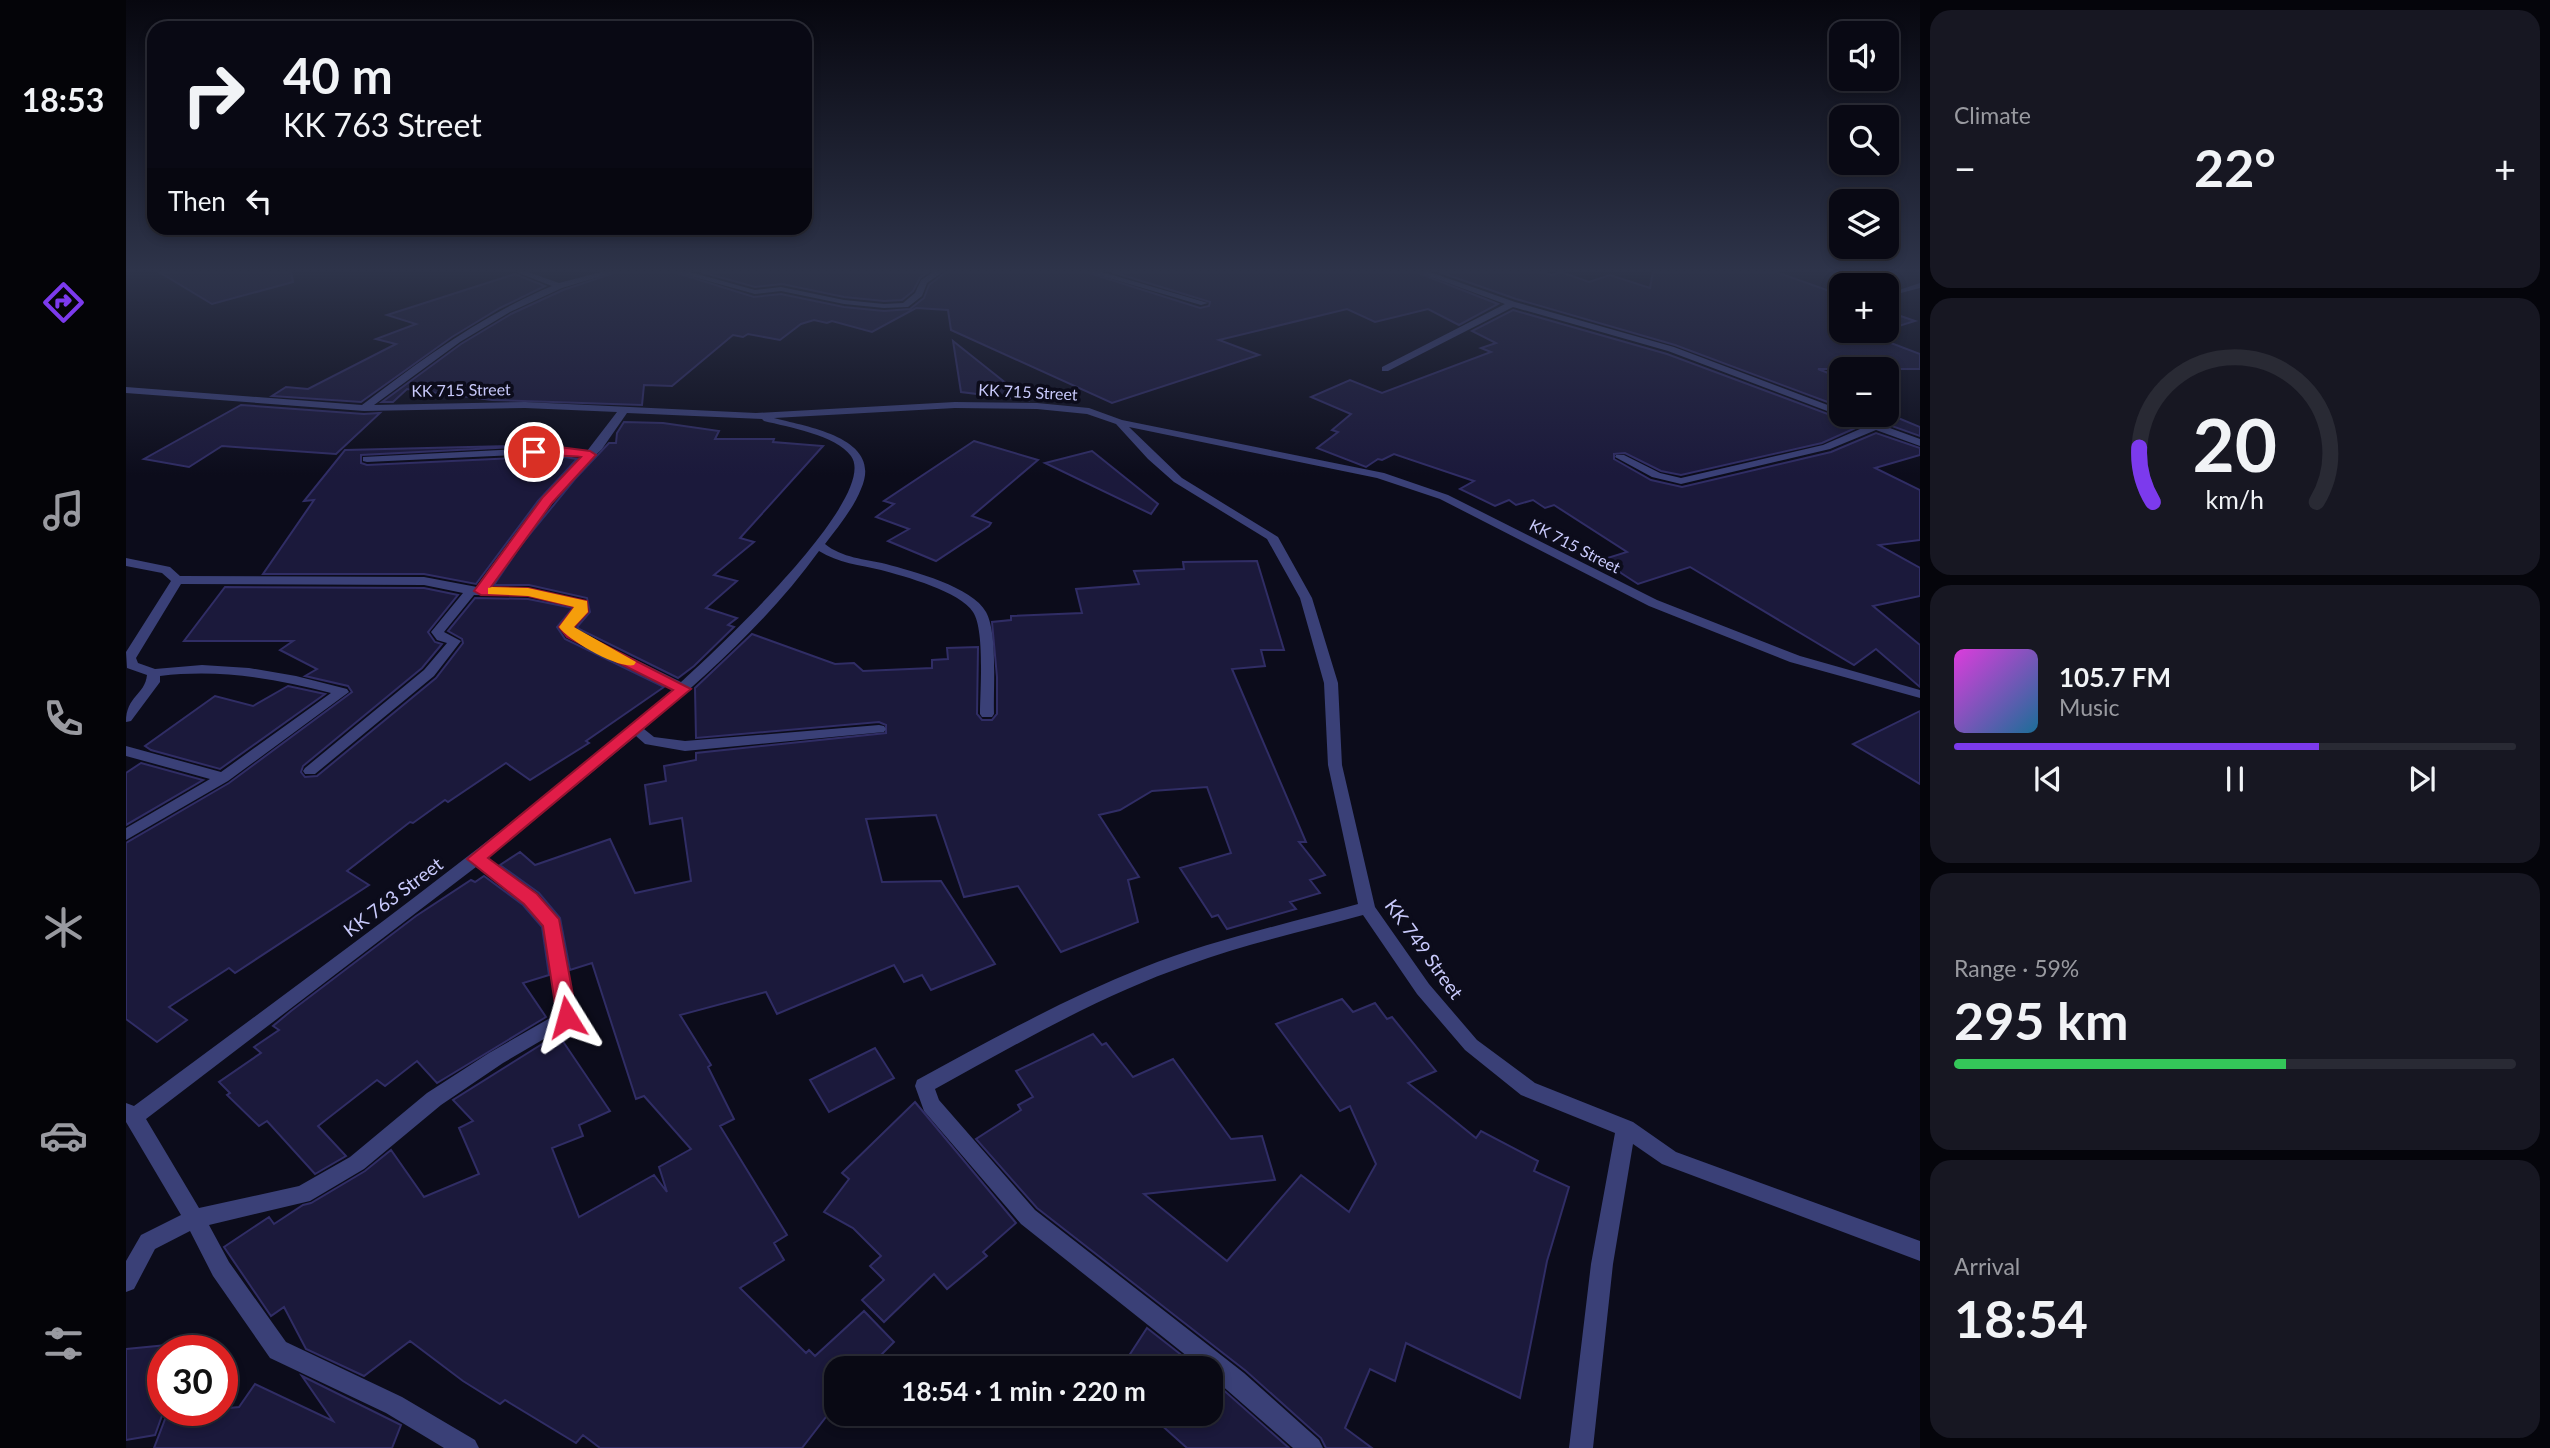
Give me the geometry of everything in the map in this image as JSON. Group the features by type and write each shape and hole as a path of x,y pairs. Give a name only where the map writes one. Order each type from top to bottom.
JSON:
{"street":[{"path":"364,408 460,340"},
{"path":"1385,369 1442,340"},
{"path":"1638,340 1671,349 1829,408"},
{"name":"KK 715 Street","path":"126,390 364,408 525,405 756,416 930,406 1010,406 1089,411 1119,422 1380,475 1444,497 1653,603 1796,659 1920,694"},
{"path":"310,771 429,673 455,641 442,638 437,632 476,591 548,500 590,455 624,410"},
{"name":"KK 763 Street","path":"130,1114 476,859 684,689 780,595 846,506 860,478 861,465 856,451 828,436 756,416"},
{"name":"KK 749 Street","path":"1119,422 1178,480 1272,537 1306,598 1331,683 1335,765 1367,908 1423,989 1471,1045 1528,1089 1626,1128 1669,1158 1920,1251"},
{"path":"1620,457 1656,475 1681,481 1826,447 1874,427"},
{"path":"1879,427 1920,443"},
{"path":"368,459 559,450 590,455"},
{"path":"819,545 830,555 885,568 966,597 980,613 984,639 987,715"},
{"path":"126,562 166,570 177,580 424,581 476,591 528,592 582,604 580,612 566,627 572,634 684,689"},
{"path":"126,835 223,778 342,692 284,676 237,669 172,670 154,673 132,665 129,658 177,580"},
{"path":"126,718 153,682 154,673"},
{"path":"636,729 650,741 685,746 880,729"},
{"path":"126,751 223,778"},
{"path":"126,1282 148,1242 193,1219 303,1194 357,1163 434,1098 567,1017 552,924 531,899 476,859"},
{"path":"1311,1448 1236,1381 1028,1217 931,1105 924,1086 1023,1031 1183,960 1367,908"},
{"path":"130,1114 221,1269 278,1350 394,1405 467,1448"},
{"path":"1581,1448 1602,1264 1626,1128"}],"building":[{"path":"378,340 448,340 361,402 272,396 286,387 308,389 396,344"},
{"path":"468,340 728,340 672,386 644,385 642,405 492,400 407,389 393,402 382,402"},
{"path":"972,340 1221,340 1259,355 1112,403"},
{"path":"1489,340 1617,340 1667,354 1829,414 1829,427 1858,427 1822,443 1681,475 1661,471 1625,453 1614,454 1614,459 1651,480 1682,487 1831,452 1876,433 1920,448 1920,455 1875,468 1920,490 1920,540 1879,545 1920,568 1920,596 1873,606 1920,645 1920,687 1876,649 1854,665 1690,567 1638,584 1601,560 1627,552 1554,505 1545,508 1533,500 1516,505 1509,500 1495,506 1460,489 1474,481 1394,454 1382,460 1378,459 1366,467 1317,448 1338,432 1332,430 1351,414 1311,397 1350,380 1382,393 1491,352 1481,348 1496,343"},
{"path":"1656,340 1829,340 1829,343 1891,343 1920,354 1920,369 1899,369 1899,357 1829,357 1829,369 1818,369 1829,373 1829,403"},
{"path":"953,341 1027,400 961,392"},
{"path":"241,405 380,413 336,454 222,446 189,467 144,459"},
{"path":"1899,418 1920,427 1920,436 1895,427 1899,427"},
{"path":"624,422 663,423 719,431 715,439 774,439 773,442 823,446 740,538 754,542 714,575 737,581 706,608 737,618 728,625 734,627 678,678 579,629 577,627 590,612 587,598 529,585 494,585 521,545 575,479 609,443 616,443 617,433"},
{"path":"974,441 1038,460 972,516 991,523 989,526 936,561 888,541 909,529 876,517 894,504 884,501"},
{"path":"553,445 361,455 361,463 367,465 559,456 577,459 538,501 476,584 424,574 263,574 314,500 304,501 345,450"},
{"path":"1092,451 1158,504 1151,514 1045,463"},
{"path":"1257,561 1284,650 1261,650 1265,666 1232,669 1306,842 1299,842 1325,875 1310,880 1320,893 1290,902 1296,909 1227,929 1218,915 1212,917 1180,868 1231,853 1207,787 1152,791 1120,810 1099,815 1139,877 1128,880 1138,922 1061,952 1018,886 964,897 936,815 866,819 882,882 941,881 995,964 931,990 922,975 904,982 894,965 777,1014 766,992 680,1015 711,1065 708,1067 734,1119 720,1126 787,1235 774,1243 784,1260 740,1288 806,1353 809,1350 815,1356 864,1311 894,1342 880,1356 824,1356 824,1420 802,1448 600,1448 583,1435 576,1443 505,1400 500,1404 463,1381 410,1341 364,1376 306,1349 284,1307 271,1316 224,1247 269,1217 274,1224 303,1205 311,1203 365,1171 391,1150 424,1197 479,1174 459,1128 473,1121 453,1100 558,1034 610,1111 579,1125 583,1136 552,1148 579,1217 654,1175 667,1192 659,1167 691,1149 644,1096 636,1099 592,963 570,970 560,918 539,893 500,865 520,852 535,865 610,839 635,893 691,881 682,818 650,824 645,785 666,781 664,766 696,760 696,753 886,733 886,725 879,722 696,738 695,688 752,634 835,664 854,663 863,671 932,668 932,660 948,659 947,648 978,647 977,714 982,720 992,720 997,714 997,677 992,622 1011,620 1011,616 1082,613 1076,589 1139,584 1134,571 1184,569 1183,562"},
{"path":"225,587 424,588 458,595 428,632 435,642 442,644 422,668 303,766 301,772 305,777 317,776 436,678 463,643 462,639 448,631 475,598 528,599 573,608 557,627 565,639 664,687 586,741 589,743 530,780 506,763 448,802 445,800 413,823 410,822 347,871 369,885 235,973 229,968 169,1007 187,1020 157,1042 126,1019 126,843 229,783 352,692 348,686 305,676 317,669 280,650 293,641 184,641"},
{"path":"288,686 325,694 220,769 145,746 215,696 253,706"},
{"path":"1920,711 1920,784 1853,744"},
{"path":"141,763 203,780 126,825 126,773"},
{"path":"484,876 523,905 542,927 549,975 523,983 546,1017 437,1083 417,1061 385,1086 377,1080 318,1126 346,1156 315,1174 267,1121 259,1126 227,1095 230,1093 219,1082 261,1053 254,1047 279,1030 273,1026 291,1011 416,916 471,880 475,882"},
{"path":"1342,999 1353,1012 1375,1003 1387,1019 1392,1017 1436,1071 1408,1083 1476,1138 1481,1131 1538,1161 1534,1171 1569,1187 1547,1261 1520,1398 1406,1343 1395,1381 1370,1369 1345,1428 1372,1448 1326,1448 1321,1438 1246,1371 1037,1208 976,1139 1021,1110 1018,1105 1033,1097 1016,1071 1093,1034 1102,1045 1106,1043 1133,1077 1173,1059 1231,1139 1262,1136 1275,1180 1144,1194 1227,1261 1301,1175 1349,1212 1376,1164 1350,1106 1340,1111 1276,1024"},
{"path":"875,1048 894,1078 829,1112 810,1080"},
{"path":"915,1102 1016,1223 983,1252 987,1256 947,1289 934,1274 884,1322 862,1300 884,1280 870,1266 881,1256 853,1228 824,1212 849,1179 842,1173"},
{"path":"1147,1328 1183,1356 1129,1356"},
{"path":"147,1347 147,1426 158,1426 155,1435 126,1440 126,1349"},
{"path":"302,1376 401,1425 392,1448 154,1448 162,1426 238,1426 238,1407 255,1384 333,1421"},
{"path":"1223,1390 1289,1448 1187,1448 1162,1426 1223,1426"}],"slow traffic":[{"path":"492,591 528,592 582,604 580,612 566,627 572,634 628,662"}],"route":[{"path":"534,452 559,450 590,455 569,475 515,541 481,591 528,592 582,604 580,612 566,627 572,634 684,689 476,859 531,899 552,924 567,1017"}]}
